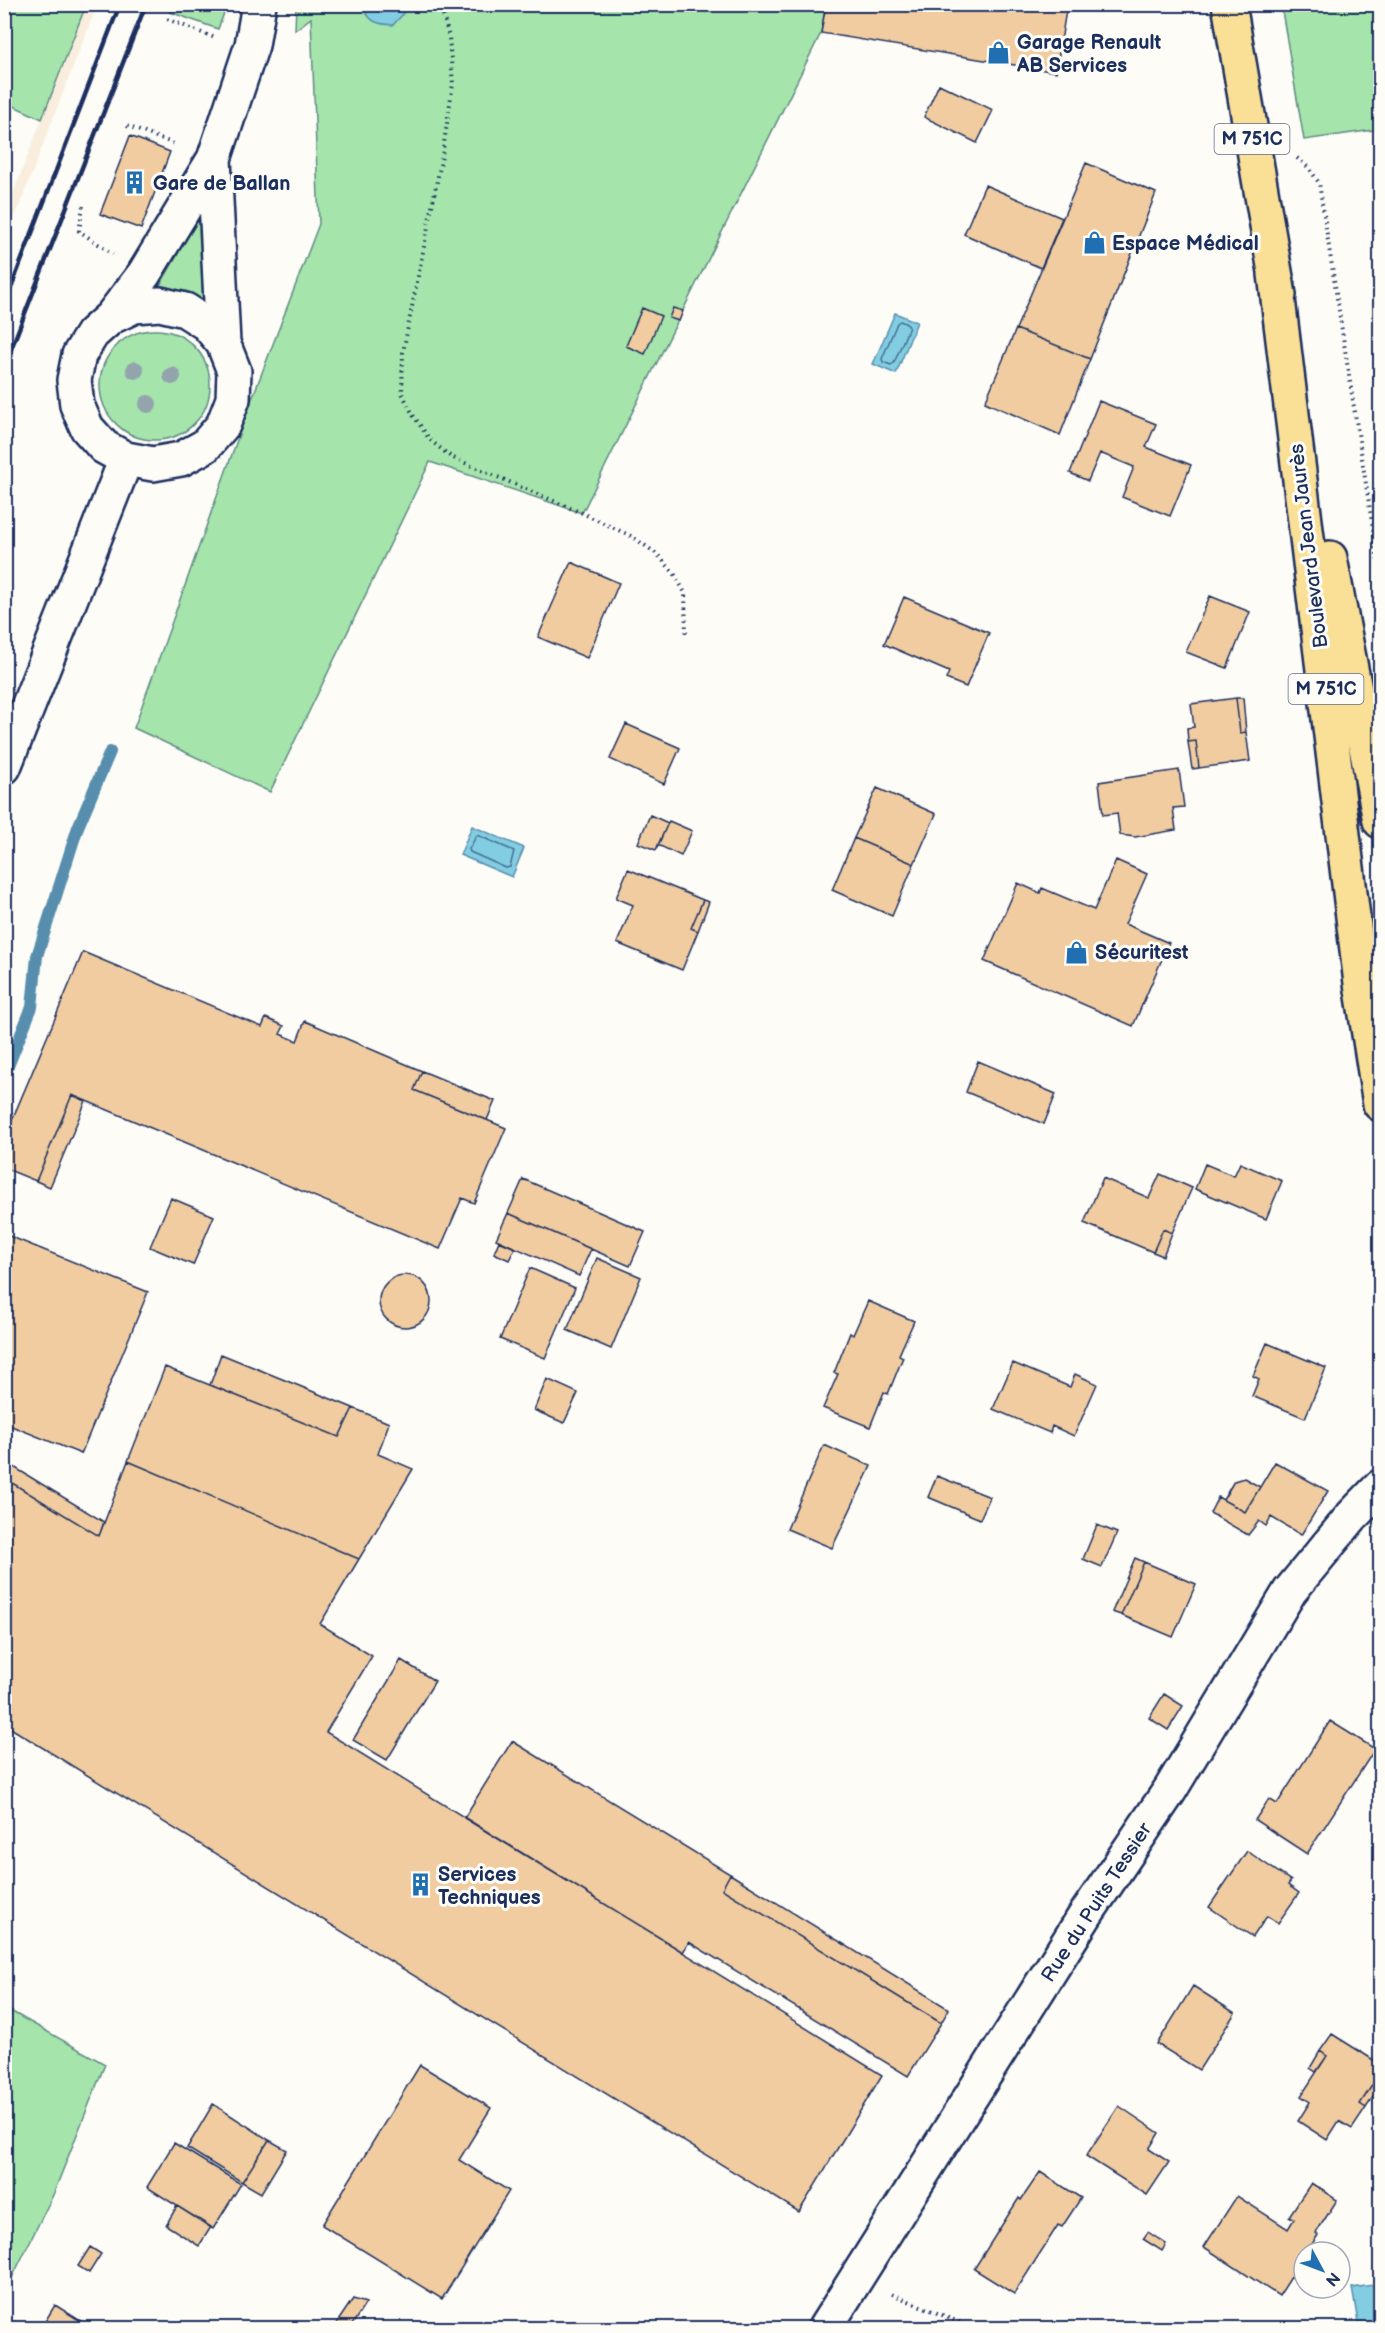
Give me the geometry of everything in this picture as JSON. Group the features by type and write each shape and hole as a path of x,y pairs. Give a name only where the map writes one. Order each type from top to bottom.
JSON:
{"main road":[{"name":"Boulevard Jean Jaurès","path":"1229,4 1275,274 1380,821"},
{"name":"Boulevard Jean Jaurès","path":"1275,274 1361,983 1380,1104"}],"street":[{"path":"111,317 134,306 160,303 185,310 207,324 223,344 234,371 233,399 223,425 205,446 181,459 153,464 126,459 104,447 87,428 77,405 74,380 79,355 92,334 111,317 144,274 214,159 252,45 259,4"},
{"path":"214,159 223,344"},
{"path":"4,767 126,459"},
{"name":"Rue du Puits Tessier","path":"825,2328 1086,1914 1170,1790 1290,1591 1352,1516 1380,1488"}],"path":[{"path":"440,4 449,37 453,84 442,156 403,352 402,393 413,415 430,440 451,457 633,537 657,554 674,573 685,593 686,635"},
{"path":"167,20 221,40"},
{"path":"127,126 214,159"},
{"name":"M 751C","path":"1294,153 1298,161 1309,168 1319,183 1380,574"},
{"path":"83,206 79,231 144,274"},
{"path":"856,2278 973,2328"}],"shaded area":[{"path":"86,5 97,5 5,243 5,214"}],"green space":[{"path":"5,4 86,5 42,119 5,102"},
{"path":"173,4 227,5 218,29 170,12"},
{"path":"296,5 826,5 821,33 582,513 430,462 270,792 134,728 250,404 319,224 311,18 295,30"},
{"path":"1281,5 1380,5 1380,129 1304,140"},
{"path":"201,202 209,303 185,291 159,287 177,256"},
{"path":"155,330 176,334 194,346 206,364 210,385 206,406 194,424 176,436 155,440 134,436 116,424 104,406 100,385 104,364 116,346 134,334"},
{"path":"5,2008 105,2064 53,2195 5,2292"}],"water":[{"path":"363,5 402,5 403,14 393,25 382,24 370,19"},
{"path":"895,313 917,322 896,374 873,364"},
{"path":"472,826 524,848 512,877 460,855"},
{"path":"1380,2284 1380,2328 1359,2328 1352,2288"}],"building":[{"name":"Garage Renault AB Services","path":"826,4 1067,4 1056,72 821,33"},
{"path":"939,84 993,110 977,143 924,117"},
{"name":"Gare de Ballan","path":"130,136 170,152 141,229 100,214"},
{"name":"Espace Médical","path":"1086,163 1156,193 1090,359 1016,329"},
{"path":"985,185 1062,218 1041,268 964,234"},
{"path":"642,308 661,316 645,354 626,346"},
{"path":"673,308 683,311 679,321 669,318"},
{"path":"1016,329 1090,359 1060,435 985,402"},
{"path":"1099,401 1156,424 1146,447 1191,465 1170,516 1122,497 1134,467 1100,453 1088,481 1070,473"},
{"path":"571,562 619,583 587,658 538,637"},
{"path":"1210,596 1250,612 1227,668 1186,652"},
{"path":"904,597 989,633 966,687 946,679 949,672 884,644"},
{"path":"1236,698 1243,698 1246,732 1240,733"},
{"path":"1236,698 1240,733 1246,732 1250,761 1199,768 1196,741 1188,742 1187,728 1194,727 1191,704"},
{"path":"626,724 680,748 664,784 610,759"},
{"path":"1196,741 1199,768 1192,769 1188,742"},
{"path":"1179,770 1184,807 1173,808 1176,830 1135,837 1120,835 1117,813 1103,815 1099,782"},
{"path":"877,788 936,814 914,864 854,838"},
{"path":"650,815 668,823 656,850 638,843"},
{"path":"669,821 692,831 681,856 658,845"},
{"path":"854,838 914,864 892,916 832,890"},
{"name":"Sécuritest","path":"1116,860 1147,874 1125,924 1169,943 1133,1026 984,961 1018,883 1040,893 1042,888 1094,910"},
{"path":"628,869 703,900 691,928 698,931 682,970 617,943 633,905 616,898"},
{"path":"703,900 709,902 698,931 691,928"},
{"path":"83,952 262,1027 266,1018 284,1026 280,1034 297,1041 305,1021 422,1071 414,1090 506,1128 474,1203 462,1198 440,1249 72,1095 36,1181 4,1168 4,1139"},
{"path":"978,1061 1056,1094 1044,1124 966,1092"},
{"path":"422,1071 495,1101 487,1120 414,1090"},
{"path":"72,1095 86,1101 50,1187 36,1181"},
{"path":"1240,1163 1282,1181 1266,1219 1195,1189 1205,1164 1234,1176"},
{"path":"1160,1174 1192,1188 1172,1233 1163,1229 1153,1252 1084,1223 1103,1178 1149,1198"},
{"path":"523,1179 645,1232 630,1266 508,1213"},
{"path":"171,1198 214,1216 193,1265 150,1247"},
{"path":"508,1213 591,1249 579,1276 496,1239"},
{"path":"1163,1229 1172,1233 1163,1256 1153,1252"},
{"path":"4,1234 148,1292 81,1454 4,1423"},
{"path":"499,1241 515,1248 509,1260 494,1253"},
{"path":"597,1258 641,1277 611,1349 567,1330"},
{"path":"530,1268 575,1288 545,1358 500,1339"},
{"path":"405,1275 419,1279 427,1287 431,1301 427,1315 419,1323 405,1327 391,1323 383,1315 379,1301 383,1287 391,1279"},
{"path":"868,1301 914,1321 899,1355 903,1357 888,1394 884,1392 870,1427 823,1408 838,1374 834,1373 850,1333 853,1335"},
{"path":"1267,1343 1326,1368 1305,1418 1252,1396 1259,1379 1253,1376"},
{"path":"221,1354 353,1408 339,1437 210,1385"},
{"path":"1013,1363 1070,1387 1075,1374 1097,1384 1074,1436 1052,1426 1050,1433 993,1409"},
{"path":"165,1367 339,1437 353,1408 389,1423 378,1454 413,1469 359,1559 128,1461"},
{"path":"547,1379 578,1393 564,1423 534,1410"},
{"path":"824,1445 871,1466 832,1548 787,1529"},
{"path":"4,1461 104,1522 99,1536 4,1478"},
{"name":"Services Techniques","path":"128,1461 359,1559 320,1624 372,1656 326,1732 882,2075 799,2212 4,1724 4,1478 99,1536"},
{"path":"1275,1462 1328,1491 1301,1535 1271,1517 1266,1526 1259,1521 1248,1535 1210,1513 1218,1497 1245,1512"},
{"path":"937,1476 990,1497 980,1519 928,1497"},
{"path":"1244,1478 1260,1487 1245,1512 1223,1500 1234,1481"},
{"path":"1097,1525 1117,1533 1102,1567 1083,1559"},
{"path":"1135,1558 1144,1562 1121,1615 1112,1612"},
{"path":"1144,1562 1196,1584 1173,1637 1121,1615"},
{"path":"401,1660 435,1681 387,1760 353,1740"},
{"path":"1164,1694 1183,1706 1168,1730 1149,1718"},
{"path":"1330,1721 1375,1749 1307,1854 1255,1820 1269,1799 1277,1804"},
{"path":"512,1741 730,1874 722,1889 941,2023 908,2076 689,1942 683,1952 464,1818"},
{"path":"1247,1851 1291,1881 1288,1885 1299,1893 1278,1923 1267,1916 1253,1937 1209,1907"},
{"path":"730,1874 949,2009 941,2023 722,1889"},
{"path":"1193,1986 1235,2013 1199,2070 1157,2044"},
{"path":"1332,2034 1380,2064 1380,2073 1360,2104 1366,2108 1352,2129 1339,2121 1327,2140 1298,2121 1310,2102 1301,2096 1327,2056 1320,2051"},
{"path":"1320,2051 1327,2056 1316,2072 1310,2068"},
{"path":"420,2065 491,2108 459,2160 509,2191 442,2299 322,2225"},
{"path":"1373,2084 1379,2088 1366,2108 1360,2104"},
{"path":"213,2104 269,2140 242,2182 187,2148"},
{"path":"1119,2106 1159,2133 1149,2149 1169,2162 1147,2195 1086,2156"},
{"path":"269,2140 287,2150 261,2193 242,2182"},
{"path":"174,2143 241,2184 213,2229 147,2187"},
{"path":"1040,2172 1081,2198 1062,2227 1058,2225 1014,2294 974,2269 1019,2198 1021,2200"},
{"path":"1311,2183 1337,2200 1316,2233 1318,2235 1315,2240 1292,2240 1292,2276 1279,2296 1204,2247 1237,2196 1288,2229 1294,2219 1289,2216"},
{"path":"177,2206 211,2227 199,2246 166,2225"},
{"path":"1148,2232 1166,2244 1162,2251 1143,2239"},
{"path":"90,2247 101,2254 89,2273 78,2266"},
{"path":"353,2299 366,2303 350,2328 343,2328 336,2324"},
{"path":"55,2305 92,2328 41,2328"}],"waterway":[{"path":"4,1076 32,1007 37,956 78,827 110,752"}],"railway":[{"path":"4,306 120,4"},
{"path":"4,367 146,4"}],"place":[{"name":"Garage Renault AB Services","path":"999,53"},
{"name":"Gare de Ballan","path":"135,183"},
{"name":"Espace Médical","path":"1094,243"},
{"name":"Sécuritest","path":"1077,952"},
{"name":"Services Techniques","path":"420,1885"}]}
